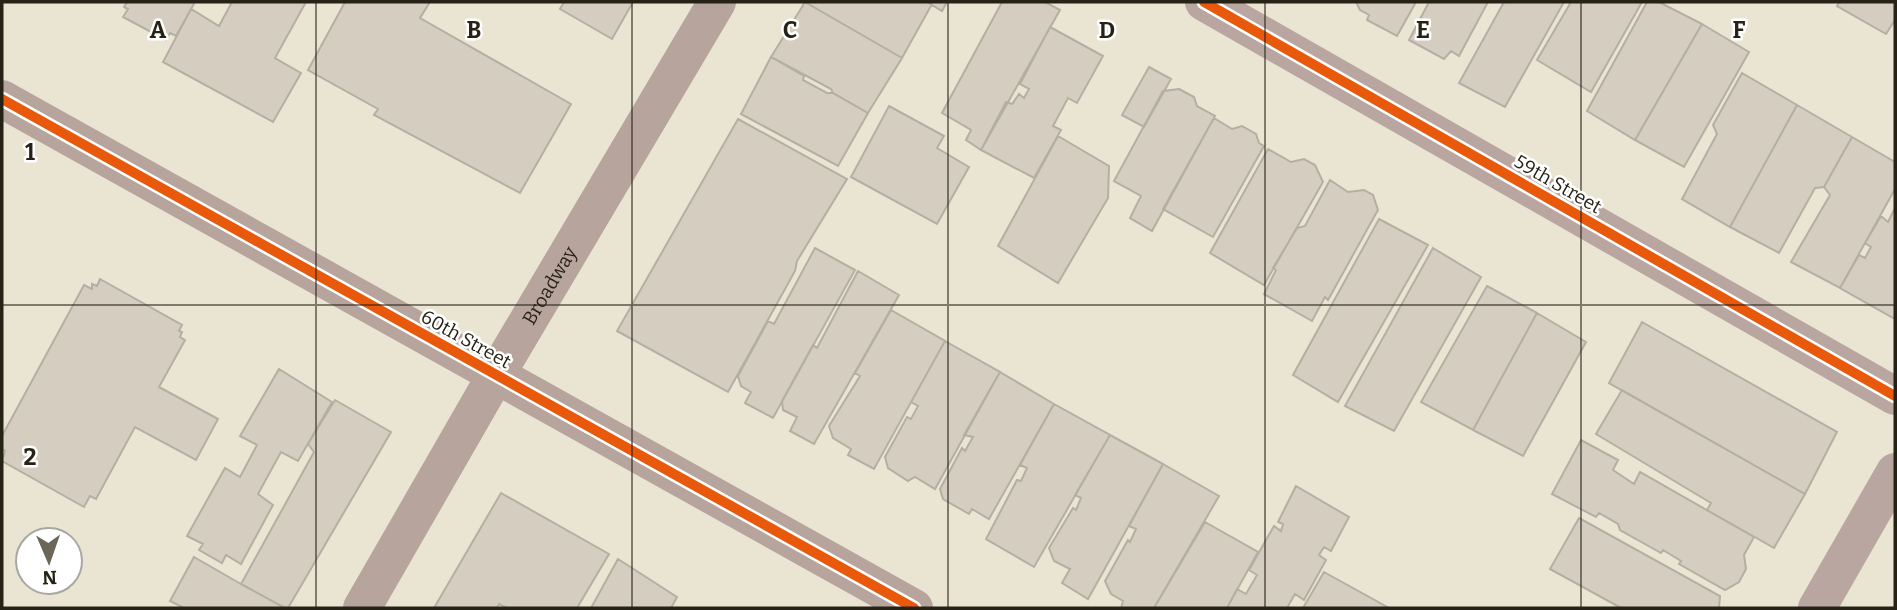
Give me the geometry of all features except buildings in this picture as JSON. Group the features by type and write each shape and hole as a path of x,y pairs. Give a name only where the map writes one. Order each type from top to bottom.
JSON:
{"street":[{"name":"Broadway","path":"362,608 496,375 717,2"},
{"name":"59th Street","path":"1204,2 1895,396"},
{"name":"60th Street","path":"2,99 914,608"},
{"path":"1817,608 1895,472"}],"cycle path":[{"path":"1204,2 1895,396"},
{"path":"2,99 914,608"}]}
